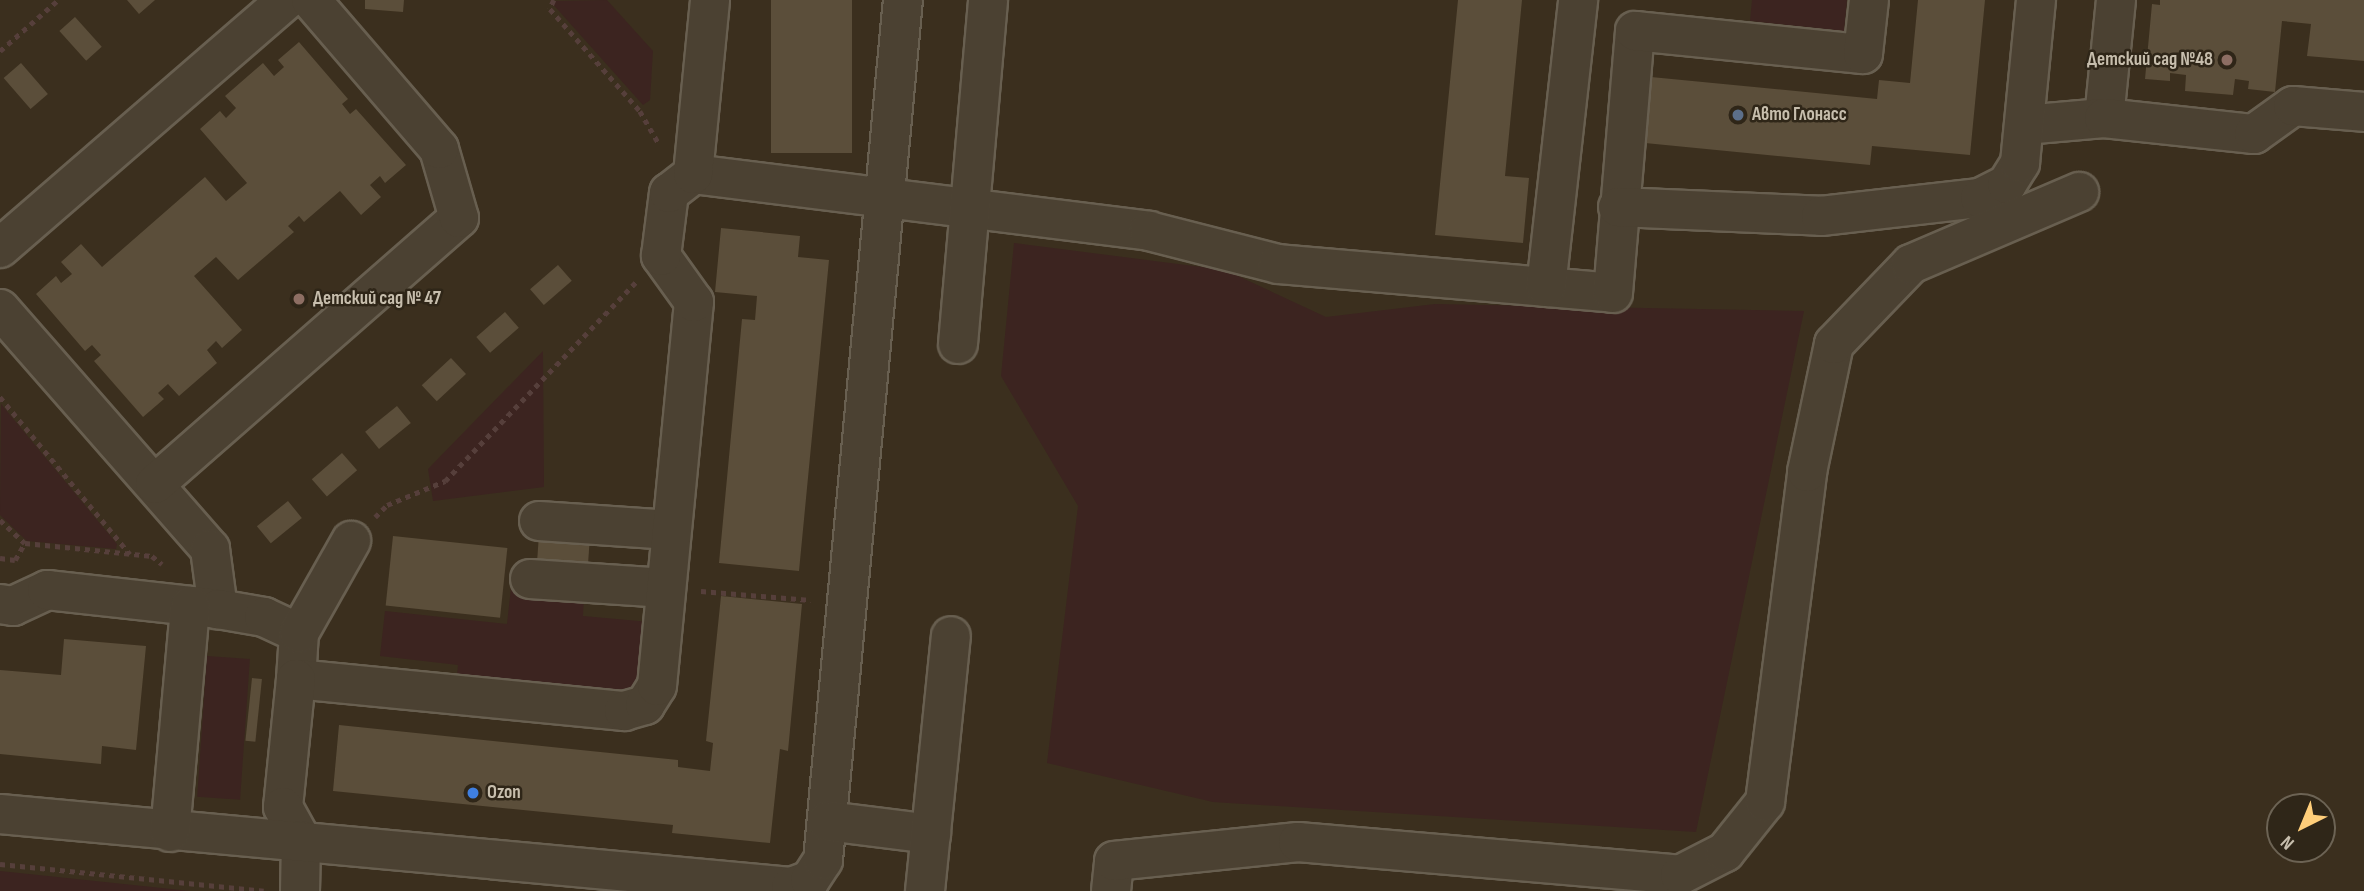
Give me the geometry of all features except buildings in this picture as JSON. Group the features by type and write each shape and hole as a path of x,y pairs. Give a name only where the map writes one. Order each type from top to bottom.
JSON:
{"lane":[{"path":"0,247 286,0"},
{"path":"155,484 459,218 439,149 311,0"},
{"path":"296,679 624,710 645,705 657,686 694,302 661,256 669,193 687,178 710,0"},
{"path":"0,814 170,832 301,840 792,887 810,880 823,860 903,0"},
{"path":"958,344 988,0"},
{"path":"1546,288 1578,0"},
{"path":"687,178 885,196 1149,231 1278,264 1613,293 1618,207 1635,31 1863,54 1869,0"},
{"path":"1618,207 1821,216 1980,198 2007,184 2020,163 2036,0"},
{"path":"2104,118 2116,0"},
{"path":"2024,125 2104,118 2254,134 2293,106 2364,112"},
{"path":"1113,876 1298,842 1680,874 1725,852 1765,802 1807,472 1834,344 1911,264 2078,192"},
{"path":"0,309 210,549 204,608 170,832"},
{"path":"539,521 671,530"},
{"path":"300,891 301,840 283,807 299,633 351,541"},
{"path":"530,579 666,588"},
{"path":"0,604 13,606 47,590 264,617 299,633"},
{"path":"925,891 951,636"},
{"path":"827,821 931,834"}],"path":[{"path":"0,51 58,0"},
{"path":"554,0 550,9 640,111 687,178"},
{"path":"351,541 387,505 445,481 661,256"},
{"path":"0,397 130,554"},
{"path":"0,520 25,543"},
{"path":"666,588 846,603"},
{"path":"0,864 275,891"}],"shaded area":[{"path":"607,0 653,51 650,100 643,105 550,1"},
{"path":"1752,0 1847,0 1844,31 1750,21"},
{"path":"1014,243 1225,270 1326,317 1435,304 1804,311 1696,832 1213,802 1047,763 1078,506 1001,376"},
{"path":"543,351 544,487 433,501 428,469"},
{"path":"1,404 117,544 116,549 27,541 0,515"},
{"path":"511,588 584,594 583,616 650,622 645,675 634,688 618,693 457,675 458,665 380,656 385,611 507,624"},
{"path":"207,656 250,659 240,800 197,797"},
{"path":"0,871 190,891 0,891"}],"place":[{"name":"Детский сад №48","path":"2227,60"},
{"name":"Авто Глонасс","path":"1738,115"},
{"name":"Детский сад № 47","path":"299,299"},
{"name":"Ozon","path":"473,793"}]}
